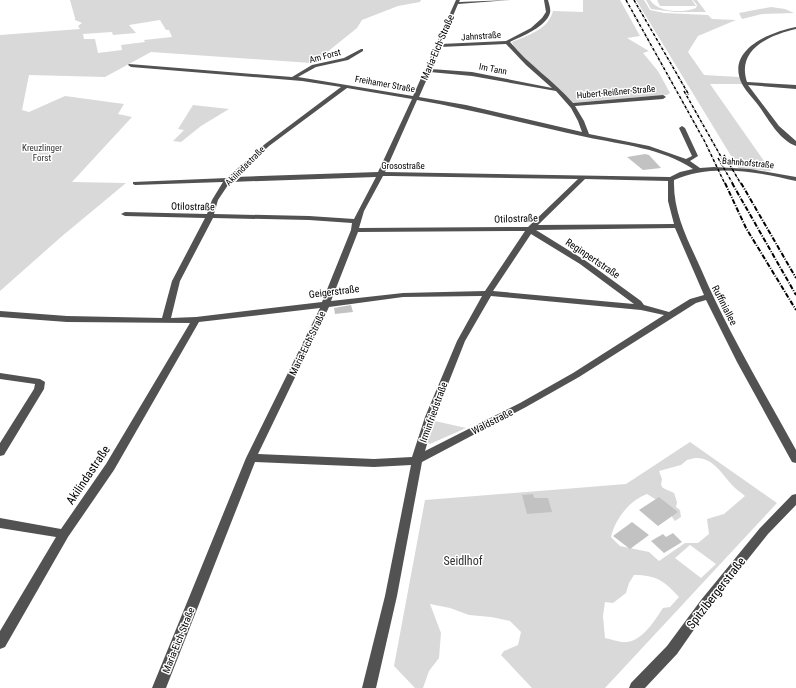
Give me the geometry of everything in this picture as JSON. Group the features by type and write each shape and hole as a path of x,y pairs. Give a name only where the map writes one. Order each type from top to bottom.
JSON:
{"street":[{"path":"457,2 508,0"},
{"name":"Jahnstraße","path":"439,46 507,42 533,29 544,19 548,12 546,0"},
{"name":"Maria-Eich-Straße","path":"159,688 251,458 326,303 355,225 380,175 439,46 457,2"},
{"path":"796,28 766,37 758,42 743,59 741,68 745,83 780,132 796,144"},
{"name":"Hubert-Reißner-Straße","path":"507,42 570,105 584,124 586,135"},
{"name":"Am Forst","path":"293,78 314,66 346,59 361,50"},
{"name":"Freihamer Straße","path":"131,65 293,78 466,107 586,135 647,147 685,162 698,170"},
{"name":"Im Tann","path":"428,70 472,74 555,90"},
{"path":"745,83 796,87"},
{"name":"Akilindastraße","path":"166,321 176,281 210,216 215,200 228,180 266,145 317,109 346,86"},
{"name":"Hubert-Reißner-Straße","path":"570,105 663,97"},
{"path":"682,128 695,156 685,162"},
{"path":"671,179 679,174 698,170"},
{"name":"Bahnhofstraße","path":"698,170 766,173 796,179"},
{"name":"Grosostraße","path":"134,183 380,175 671,179"},
{"name":"Irminfriedstraße","path":"369,688 391,596 417,458 430,417 461,341 488,293 530,229 584,177"},
{"name":"Ruffiniallee","path":"671,179 671,198 678,226 708,298 758,393 796,459"},
{"name":"Otilostraße","path":"126,214 309,218 355,225 530,229 542,227 678,226"},
{"name":"Reginpertstraße","path":"530,229 535,234 601,274 641,307"},
{"name":"Geigerstraße","path":"0,314 67,319 166,321 196,320 403,294 488,293 641,307 669,314"},
{"name":"Waldstraße","path":"251,458 374,463 414,461 417,458 543,394 576,375 669,314 693,301 708,298"},
{"name":"Akilindastraße","path":"0,643 64,534 110,467 196,320"},
{"path":"0,376 40,382 39,389 0,452"},
{"name":"Spitzlbergerstraße","path":"636,688 672,650 705,604 764,531 796,498"},
{"path":"0,523 64,534"}],"green space":[{"name":"Kreuzlinger Forst","path":"70,0 421,0 420,2 398,6 362,20 357,28 311,63 151,52 105,77 29,75 22,110 29,112 65,96 124,104 118,114 132,117 72,182 126,183 61,237 0,291 0,35 80,29 78,26 82,23 75,20","holes":["160,20 166,30 169,30 172,37 144,40 145,42 121,45 122,50 98,53 95,39 84,39 83,34 112,32 113,35 136,33 129,25"]},
{"path":"583,0 620,0 640,36 627,38 649,51 643,53 658,71 670,93 667,95 572,103 514,47 512,42 537,31 547,23 553,11 583,12"},
{"path":"636,0 644,0 650,10 664,13 708,15 712,19 736,20 698,36 688,52 704,75 739,77 743,84 710,84 771,171 739,169"},
{"path":"646,0 650,0 665,10 685,11 696,8 697,5 693,0 697,0 706,12 675,12 651,9"},
{"path":"657,0 692,0 696,6 660,6"},
{"path":"771,7 785,9 794,13 762,14 742,19 739,13"},
{"path":"193,105 229,109 201,126 181,142 173,141 184,130 178,129"},
{"path":"435,421 466,428 430,444 427,442"},
{"name":"Seidlhof","path":"690,442 777,503 605,688 532,688 501,655 504,651 518,645 521,632 510,621 491,617 469,615 450,608 430,604 441,633 439,658 429,671 423,688 415,688 394,666 425,500 626,484","holes":["695,458 702,459 713,464 735,488 745,496 724,514 707,519 709,534 698,543 685,543 659,561 649,552 620,546 611,537 616,524 629,505 647,494 665,505 675,521 681,517 680,510 676,507 677,502 674,493 663,488 661,485 662,479 659,471 681,465 687,460","690,545 716,564 701,578 675,558","634,575 649,576 660,580 679,597 670,607 663,608 648,629 638,638 627,642 605,638 603,616 605,602 613,603 626,593 629,583"]}],"building":[{"path":"645,154 649,155 661,168 643,170 627,157"},
{"path":"351,305 353,312 335,314 334,308"},
{"path":"533,494 534,498 548,498 552,512 527,514 522,495"},
{"path":"659,497 678,512 658,526 639,510"},
{"path":"632,522 649,535 630,549 613,536"},
{"path":"673,533 682,542 664,553 651,541 663,534 666,537"}],"railway":[{"path":"626,0 705,142 725,184"},
{"path":"634,0 689,95"},
{"path":"684,91 724,162"},
{"path":"724,155 741,184"},
{"path":"718,158 733,184"},
{"path":"725,183 746,228 796,310"},
{"path":"732,183 796,295"},
{"path":"741,183 796,278"}]}
